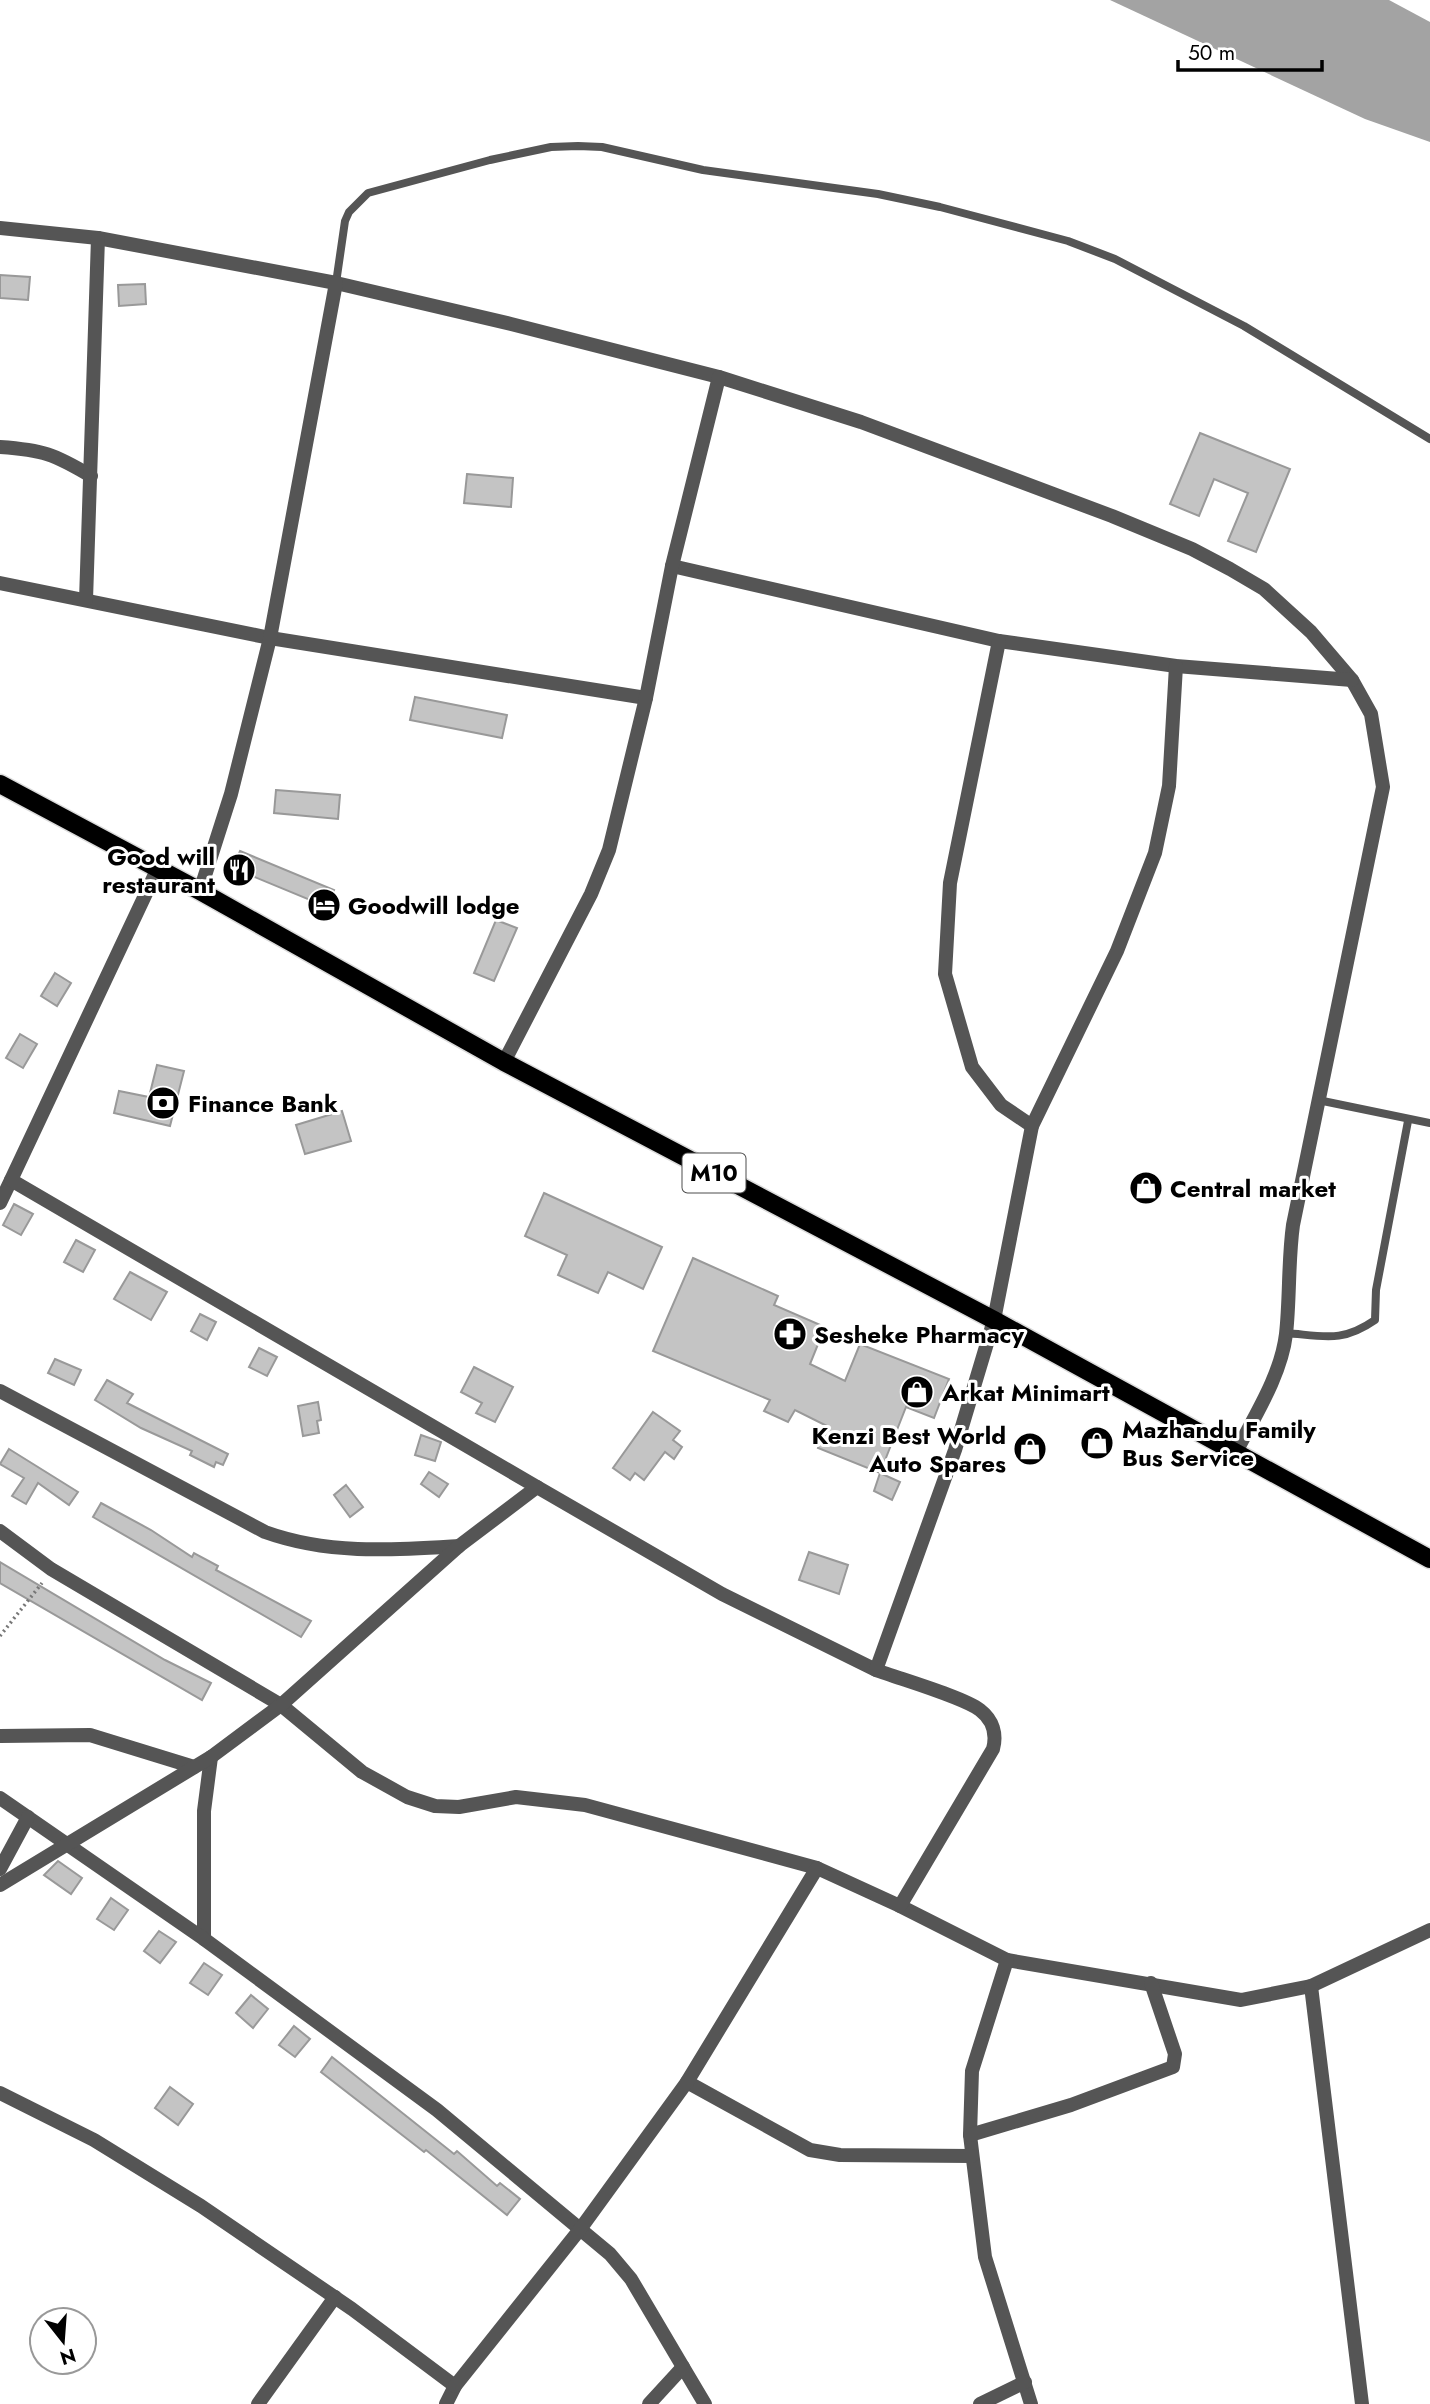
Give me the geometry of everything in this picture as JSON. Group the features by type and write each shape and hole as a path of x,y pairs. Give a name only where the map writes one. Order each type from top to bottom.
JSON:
{"main road":[{"name":"M10","path":"0,784 200,891 505,1062 994,1320 1430,1559"}],"street":[{"path":"0,228 98,238 336,283 719,377 860,422 1192,549 1264,589 1311,632 1352,680 1371,714 1380,755 1383,787 1293,1225 1287,1265 1286,1333 1270,1385 1235,1454"},
{"path":"86,600 98,238"},
{"path":"200,891 231,794 270,638 336,283"},
{"path":"505,1062 591,894 608,850 646,698 672,566 719,377"},
{"path":"0,447 39,450 55,455 91,476"},
{"path":"672,566 999,641 1177,666 1352,680"},
{"path":"0,583 270,638 646,698"},
{"path":"999,641 950,883 945,974 972,1068 1000,1105 1032,1126"},
{"path":"876,1670 955,1450 994,1320 1032,1126 1117,951 1155,853 1169,786 1177,666"},
{"path":"0,1203 157,870"},
{"path":"11,1180 722,1594 876,1670 978,1709 988,1718 996,1739 993,1749 900,1906"},
{"path":"0,1391 265,1532 286,1539 363,1551 459,1546"},
{"path":"0,1885 67,1847 211,1757 281,1705 459,1546 537,1487"},
{"path":"0,1531 51,1569 281,1705 378,1783 426,1803 475,1807 516,1797 586,1805 817,1868 1007,1960 1241,2000 1311,1986 1430,1930"},
{"path":"0,1735 90,1735 194,1768"},
{"path":"204,1939 204,1811 211,1757"},
{"path":"0,1798 67,1847 204,1939 438,2110 581,2228 611,2254 631,2279 705,2404"},
{"path":"0,1869 28,1817"},
{"path":"446,2404 455,2386 581,2228 687,2082 817,1868"},
{"path":"1007,1960 972,2071 970,2135 985,2257 1031,2404"},
{"path":"970,2135 1072,2105 1173,2067 1175,2054 1151,1983"},
{"path":"1311,1986 1363,2404"},
{"path":"687,2082 810,2150 840,2155 972,2157"},
{"path":"0,2093 139,2167 335,2297 455,2386"},
{"path":"258,2404 335,2297"},
{"path":"649,2404 683,2367"},
{"path":"980,2404 1025,2382"}],"lane":[{"path":"336,283 345,221 358,201 369,193 551,147 602,146 704,170 878,194 1068,241 1157,280 1244,326 1430,439"},
{"path":"1318,1100 1408,1121 1430,1123"},
{"path":"1286,1333 1356,1334 1375,1320 1376,1290 1408,1121"}],"path":[{"path":"0,1636 10,1628 51,1569"}],"shaded area":[{"path":"1110,0 1389,0 1430,22 1430,142 1365,119"}],"building":[{"path":"0,275 30,277 28,300 0,298"},
{"path":"145,284 146,304 119,306 118,285"},
{"path":"1200,433 1290,469 1256,552 1228,541 1248,493 1214,479 1199,516 1170,504"},
{"path":"467,474 513,478 511,507 464,503"},
{"path":"415,697 507,715 502,738 410,720"},
{"path":"276,790 340,795 338,819 274,813"},
{"path":"240,851 334,890 327,907 233,868"},
{"path":"496,920 517,928 494,981 474,973"},
{"path":"55,973 71,983 57,1006 41,996"},
{"path":"20,1034 37,1044 23,1068 6,1058"},
{"path":"157,1065 184,1071 170,1126 114,1113 119,1091 149,1097"},
{"path":"342,1111 351,1141 305,1154 296,1125"},
{"path":"544,1193 662,1247 643,1289 608,1272 598,1293 558,1275 567,1255 525,1236"},
{"path":"14,1204 33,1214 21,1235 3,1225"},
{"path":"76,1240 95,1250 83,1272 64,1262"},
{"path":"693,1258 778,1296 774,1305 825,1327 810,1364 845,1381 860,1344 949,1379 934,1418 906,1407 880,1473 818,1448 827,1426 795,1410 788,1422 764,1411 770,1400 653,1351"},
{"path":"130,1272 167,1292 151,1320 114,1299"},
{"path":"200,1314 216,1322 207,1340 191,1331"},
{"path":"259,1348 277,1357 267,1376 249,1367"},
{"path":"55,1359 81,1370 74,1385 48,1373"},
{"path":"474,1367 513,1387 495,1422 476,1413 482,1403 461,1392"},
{"path":"107,1380 133,1394 127,1403 228,1454 223,1465 216,1462 214,1467 190,1455 192,1451 141,1428 95,1400"},
{"path":"318,1402 321,1420 317,1421 319,1433 303,1436 298,1406"},
{"path":"653,1412 680,1431 673,1440 682,1447 674,1459 665,1452 644,1480 635,1473 630,1480 613,1468"},
{"path":"421,1435 441,1442 435,1461 415,1455"},
{"path":"9,1449 78,1492 69,1505 38,1483 26,1504 12,1496 24,1478 0,1464"},
{"path":"429,1472 448,1484 439,1497 421,1484"},
{"path":"880,1473 900,1482 892,1500 874,1491"},
{"path":"346,1485 363,1507 350,1517 334,1495"},
{"path":"101,1503 151,1530 192,1557 194,1553 218,1566 216,1570 311,1621 301,1637 93,1517"},
{"path":"809,1552 848,1565 839,1594 799,1580"},
{"path":"0,1562 165,1660 211,1683 202,1700 0,1583"},
{"path":"58,1861 82,1878 71,1894 44,1875"},
{"path":"111,1898 128,1910 114,1930 97,1919"},
{"path":"159,1931 176,1942 160,1963 144,1951"},
{"path":"204,1963 222,1975 208,1995 190,1983"},
{"path":"251,1995 268,2009 253,2028 236,2013"},
{"path":"294,2026 310,2039 295,2057 279,2045"},
{"path":"332,2057 454,2154 457,2151 497,2186 500,2183 520,2199 507,2215 426,2150 424,2152 321,2072"},
{"path":"170,2087 193,2104 178,2125 155,2108"}],"place":[{"name":"Good will restaurant","path":"239,870"},
{"name":"Goodwill lodge","path":"324,905"},
{"name":"Finance Bank","path":"163,1103"},
{"name":"Central market","path":"1146,1188"},
{"name":"Sesheke Pharmacy","path":"790,1334"},
{"name":"Arkat Minimart","path":"917,1392"},
{"name":"Mazhandu Family Bus Service","path":"1097,1443"},
{"name":"Kenzi Best World Auto Spares","path":"1030,1449"}]}
